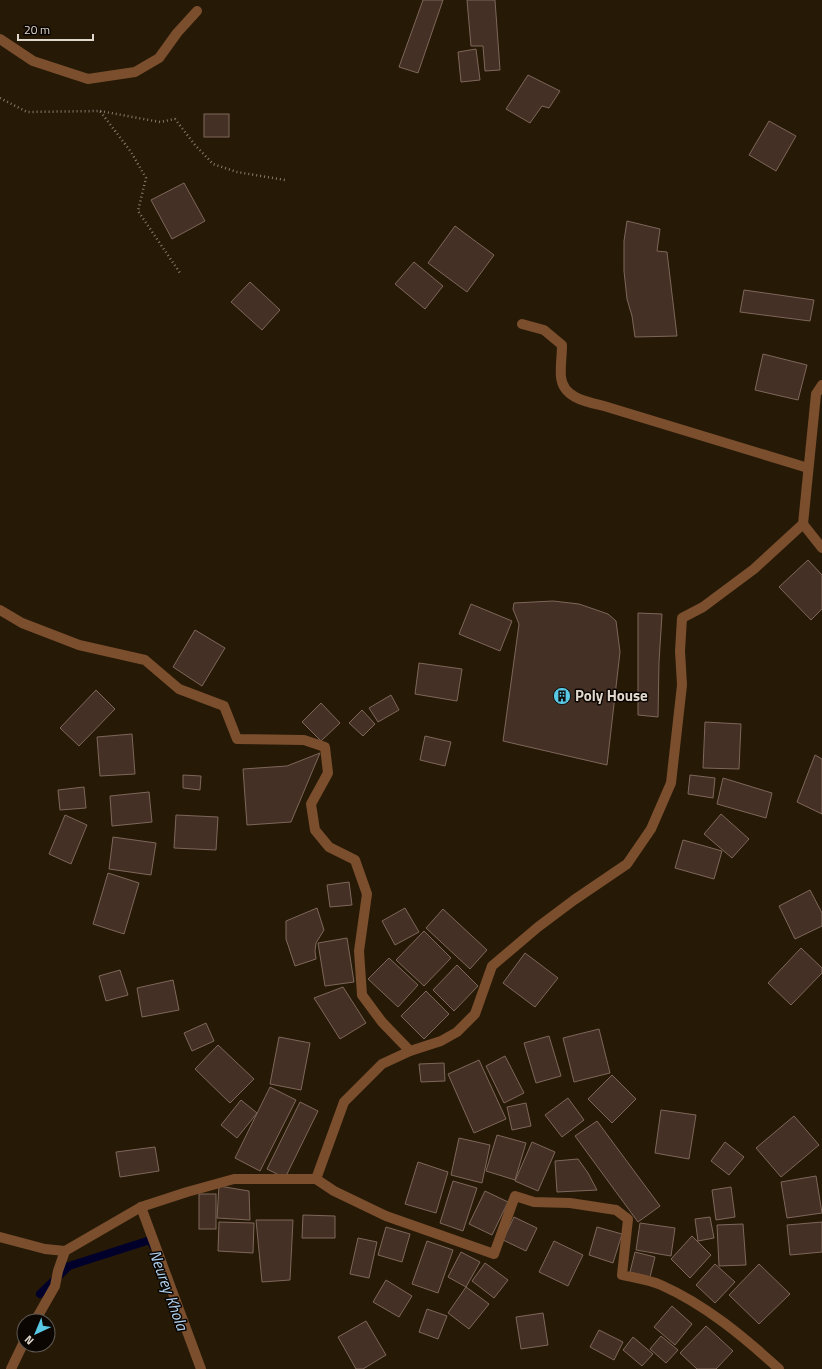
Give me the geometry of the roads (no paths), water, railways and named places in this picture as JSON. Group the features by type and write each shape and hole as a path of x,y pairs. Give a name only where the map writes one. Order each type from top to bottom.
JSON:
{"street":[{"path":"0,39 33,61 88,80 135,72 159,58 178,32 197,11"},
{"path":"522,324 544,330 562,345 561,378 566,390 581,400 808,468"},
{"path":"316,1179 344,1102 382,1064 410,1051 442,1041 457,1032 475,1014 492,966 574,900 627,864 651,828 671,783 682,685 680,651 682,618 703,607 754,569 803,524 816,394 822,385"},
{"path":"803,524 822,548"},
{"path":"0,610 22,623 79,645 145,660 179,689 224,706 237,739 304,740 325,747 328,773 311,804 316,830 329,848 355,860 367,894 359,951 362,995 382,1022 410,1051"},
{"path":"0,1237 45,1248 65,1251 141,1208 187,1192 234,1179 316,1179 334,1191 386,1216 494,1254 515,1196 534,1202 570,1203 616,1210 628,1219 622,1275 660,1285 696,1304 744,1338 779,1369"},
{"path":"141,1208 201,1369"},
{"path":"40,1313 55,1286 58,1271 65,1251"},
{"path":"11,1369 19,1353"}],"waterway":[{"name":"Neurey Khola","path":"40,1294 69,1266 150,1240 153,1246"}],"place":[{"name":"Poly House","path":"562,696"}]}
